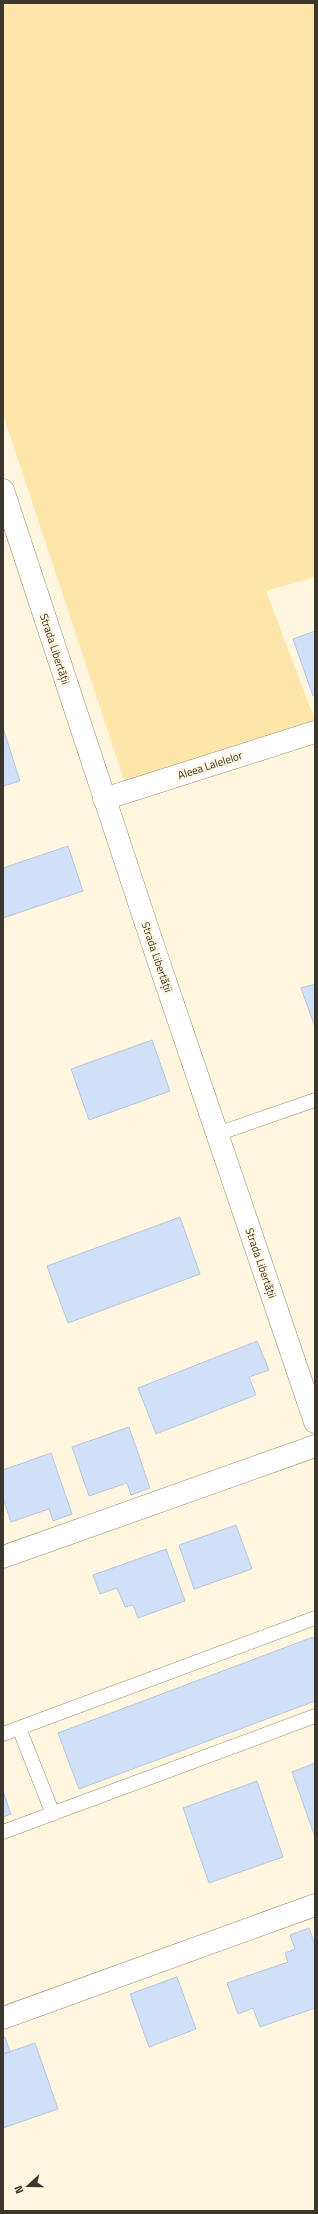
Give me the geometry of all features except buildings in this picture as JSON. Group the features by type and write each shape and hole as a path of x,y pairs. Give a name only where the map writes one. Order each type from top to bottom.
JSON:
{"street":[{"name":"Strada Libertății","path":"3,490 104,799 315,1422"},
{"name":"Aleea Lalelelor","path":"104,799 315,732"},
{"path":"3,1557 315,1446"},
{"path":"3,2018 315,1905"}],"lane":[{"path":"217,1134 315,1100"},
{"path":"3,1734 315,1618"},
{"path":"3,1832 315,1716"},
{"path":"19,1728 53,1814"}],"shaded area":[{"path":"3,3 315,3 315,577 266,591 315,720 125,783 3,414"}]}
